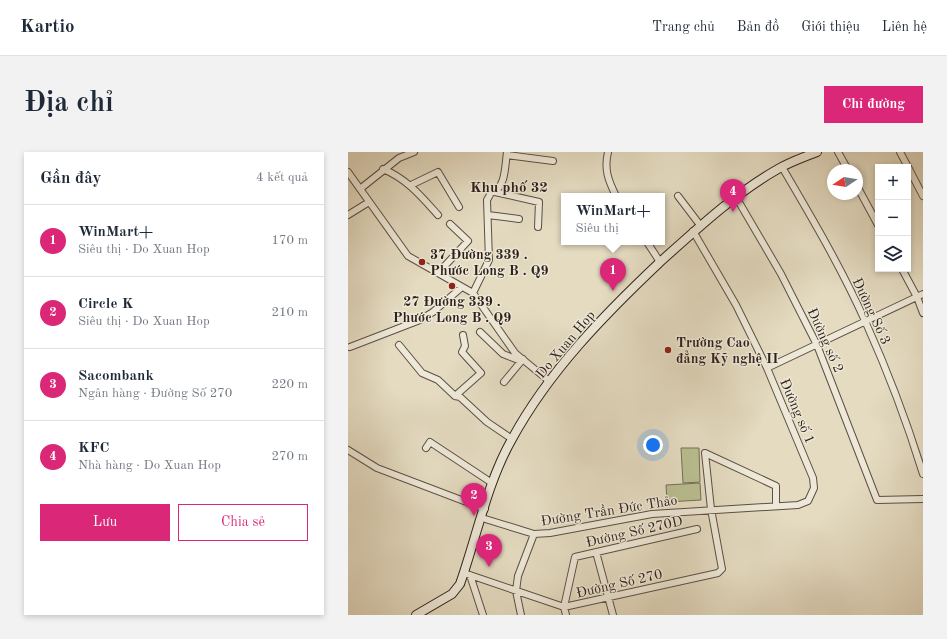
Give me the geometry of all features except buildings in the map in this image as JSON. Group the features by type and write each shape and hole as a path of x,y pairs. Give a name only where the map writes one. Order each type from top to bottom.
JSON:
{"main road":[{"name":"Do Xuan Hop","path":"416,615 452,594 467,574 492,483 512,439 549,381 564,361 631,289 700,225 736,197 782,167 817,152"}],"street":[{"path":"360,189 383,169 399,158 414,152"},
{"path":"608,152 606,163 607,178 614,193"},
{"path":"838,152 845,164"},
{"path":"900,152 906,164"},
{"path":"472,293 489,260 488,196 495,192 502,182 507,154 553,161"},
{"name":"Đường Số 3","path":"782,167 829,249 866,322 905,416 923,474"},
{"path":"383,169 395,174 411,185 438,215"},
{"path":"348,172 408,256 472,293 515,352 522,360 549,381"},
{"path":"411,185 438,172 459,207"},
{"path":"911,173 923,196"},
{"path":"495,192 539,202 538,227"},
{"path":"678,196 700,225"},
{"name":"Đường số 2","path":"736,197 781,274 817,345 877,500 923,499"},
{"path":"863,197 875,219"},
{"path":"348,215 369,202"},
{"path":"488,215 519,219"},
{"path":"438,273 468,241 450,224"},
{"name":"Đường số 1","path":"693,231 736,305 767,368 813,478 814,488 810,497"},
{"path":"649,245 660,262"},
{"path":"904,272 920,296 923,313"},
{"path":"350,347 420,320 433,312 462,286"},
{"path":"767,368 920,296"},
{"path":"480,332 503,354 522,360"},
{"path":"454,396 481,373 462,352 465,346 463,336"},
{"path":"399,345 422,373 438,380 454,396 460,397 486,422 512,439"},
{"path":"504,382 522,360"},
{"path":"426,448 430,442 492,483"},
{"path":"348,450 377,468 485,509"},
{"path":"711,509 705,453 776,486 776,506"},
{"name":"Đường Trần Đức Thảo","path":"482,518 534,534 550,533 652,514 805,504 810,497"},
{"name":"Đường Số 270","path":"467,574 564,608 721,571 711,509"},
{"name":"Đường Số 270D","path":"564,608 575,557 697,529"},
{"path":"520,615 516,591 518,576 534,534"},
{"path":"596,552 613,615"},
{"path":"467,574 483,615"},
{"path":"564,608 566,615"}],"green space":[{"path":"681,448 699,448 700,482 683,483"},
{"path":"700,483 701,500 667,502 666,485"}],"place":[{"name":"KFC","path":"733,212"},
{"name":"37 Đường 339 . Phước Long B . Q9","path":"422,262"},
{"name":"27 Đường 339 . Phước Long B . Q9","path":"452,286"},
{"name":"WinMart+","path":"613,291"},
{"name":"Trường Cao đẳng Kỹ nghệ II","path":"668,350"},
{"name":"Circle K","path":"474,516"},
{"name":"Sacombank","path":"489,567"}],"district":[{"name":"Khu phố 32","path":"509,187"}]}
